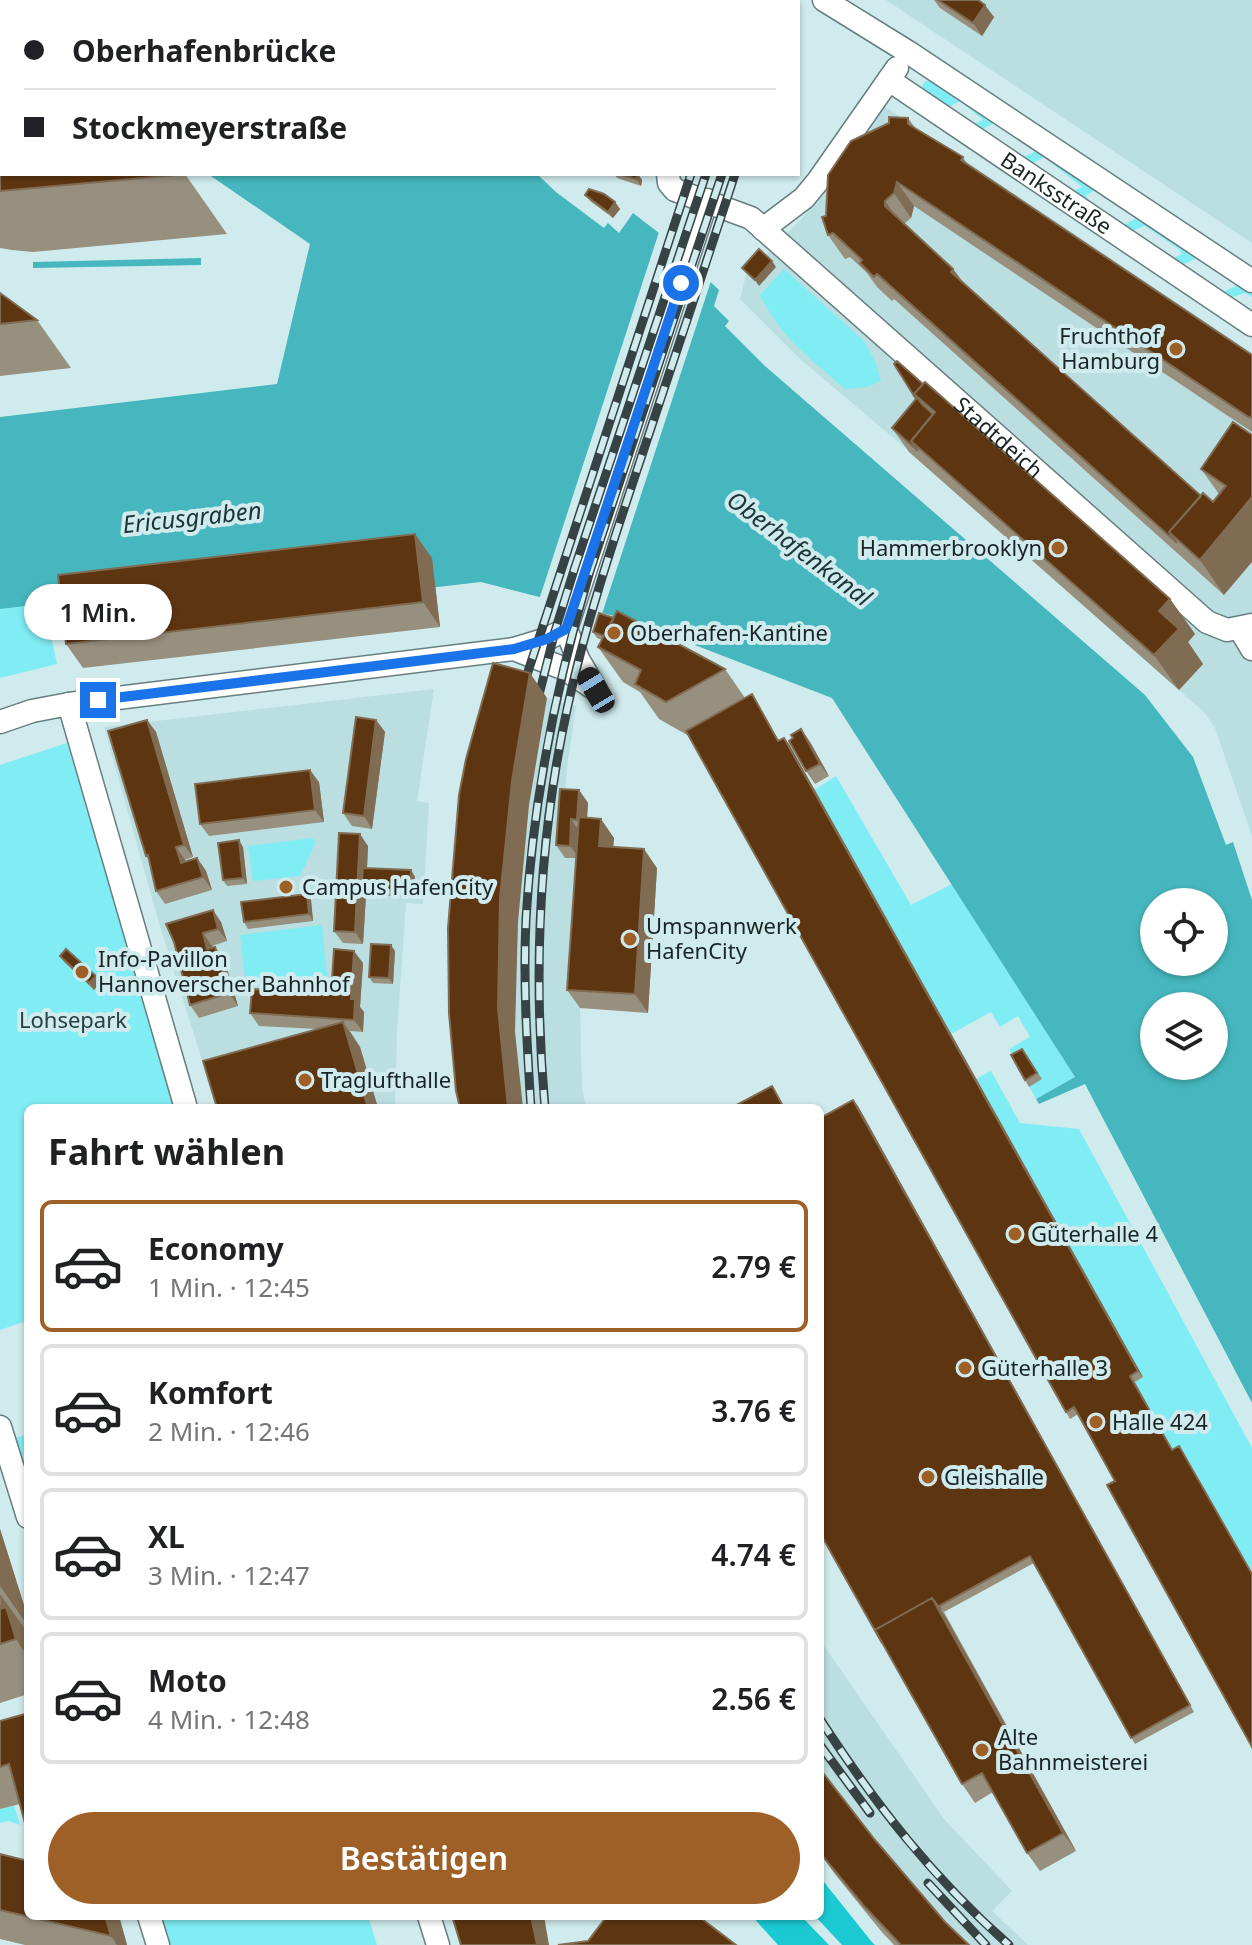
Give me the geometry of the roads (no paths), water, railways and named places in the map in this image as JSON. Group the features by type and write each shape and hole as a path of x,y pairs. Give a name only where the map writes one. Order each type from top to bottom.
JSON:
{"street":[{"name":"Banksstraße","path":"824,0 908,52 1252,281"},
{"path":"763,229 811,190 908,52"},
{"name":"Banksstraße","path":"889,80 1252,325"},
{"name":"Stadtdeich","path":"672,182 707,200 741,212 763,229 1207,622 1227,630 1246,627 1252,649"},
{"path":"514,649 565,669 596,690 578,659 566,629 707,200"},
{"path":"0,722 32,711 69,704 514,649 547,639 566,629"},
{"path":"69,704 185,1104"},
{"path":"0,1428 24,1504"},
{"path":"150,1920 158,1945"},
{"path":"430,1920 438,1945"}],"water":[{"path":"211,176 539,176 604,228 608,223 619,233 633,213 659,233 719,290 714,306 729,321 725,326 765,366 1145,695 1193,757 1226,845 1233,842 1252,900 1252,1403 1085,1084 1039,1104 1036,1099 1075,1077 832,698 630,620 481,582 49,632 44,604 0,609 0,417 277,384 310,244"},
{"path":"201,258 201,265 33,268 33,262"}],"railway":[{"path":"521,693 690,176"},
{"path":"535,711 575,567 705,176"},
{"path":"531,1104 525,990 526,919 534,830 548,743 590,571 721,176"},
{"path":"545,1104 539,1007 541,905 550,804 568,705 610,552 734,176"},
{"path":"824,1725 907,1839 955,1893 1009,1945"},
{"path":"824,1750 870,1813"},
{"path":"928,1883 986,1945"}],"place":[{"name":"Fruchthof Hamburg","path":"1176,349"},
{"name":"Hammerbrooklyn","path":"1058,548"},
{"name":"Oberhafen-Kantine","path":"614,633"},
{"name":"Campus HafenCity","path":"286,887"},
{"name":"Umspannwerk HafenCity","path":"630,939"},
{"name":"Info-Pavillon Hannoverscher Bahnhof","path":"82,972"},
{"name":"Traglufthalle","path":"305,1080"},
{"name":"Güterhalle 4","path":"1015,1234"},
{"name":"Güterhalle 3","path":"965,1368"},
{"name":"Halle 424","path":"1096,1422"},
{"name":"Gleishalle","path":"928,1477"},
{"name":"Alte Bahnmeisterei","path":"982,1750"}],"water label":[{"name":"Ericusgraben","path":"192,518"},
{"name":"Oberhafenkanal","path":"799,549"}],"park label":[{"name":"Lohsepark","path":"73,1020"}]}
